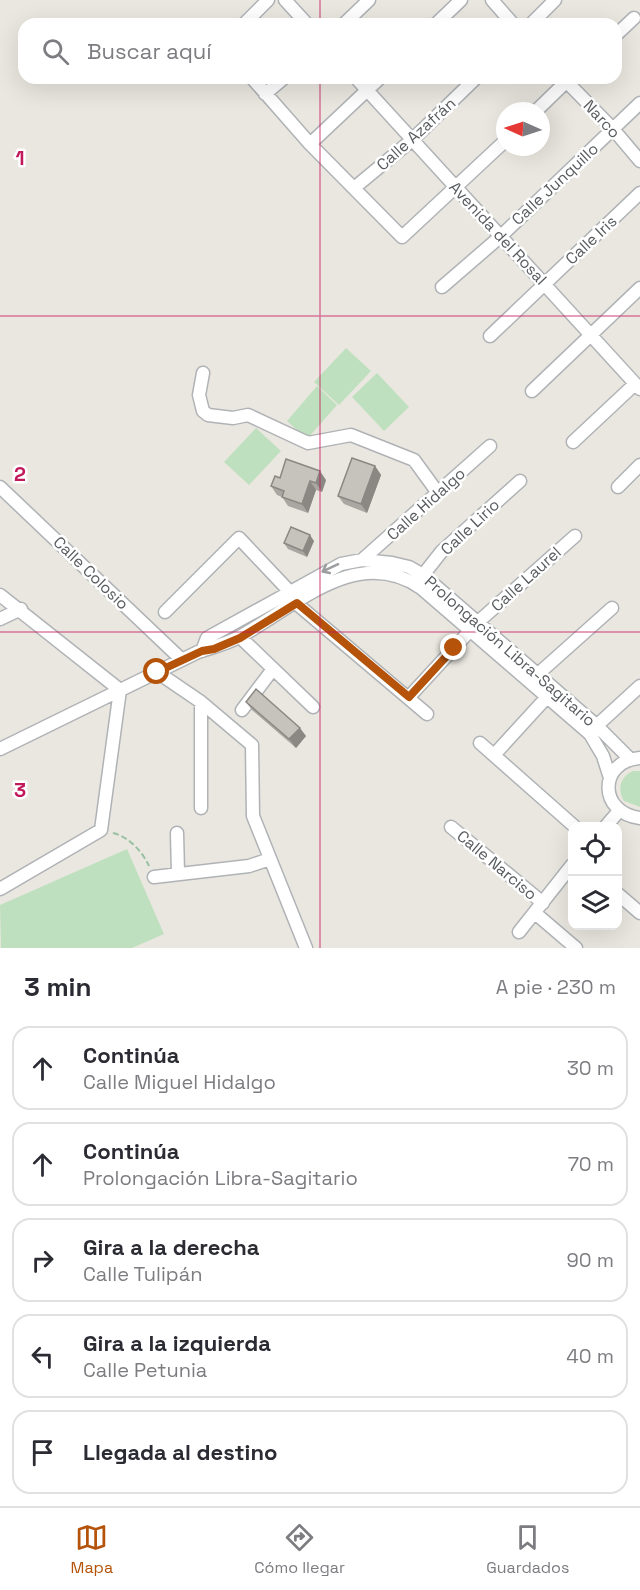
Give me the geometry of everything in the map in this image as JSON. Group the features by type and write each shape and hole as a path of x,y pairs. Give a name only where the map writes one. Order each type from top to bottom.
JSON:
{"street":[{"path":"250,18 268,0"},
{"path":"285,0 302,18"},
{"path":"350,18 369,0"},
{"path":"442,18 461,0"},
{"path":"492,0 508,18"},
{"path":"537,18 555,0"},
{"path":"622,29 634,18"},
{"path":"257,84 310,144 402,237 457,189 496,150"},
{"path":"265,94 277,84"},
{"name":"Avenida del Rosal","path":"362,84 638,387"},
{"path":"310,144 374,84"},
{"name":"Calle Azafrán","path":"354,188 412,140 470,84"},
{"path":"544,102 561,84"},
{"name":"Narco","path":"571,84 640,161"},
{"name":"Calle Junquillo","path":"442,287 501,236 640,103"},
{"name":"Calle Iris","path":"490,336 640,193"},
{"path":"532,391 640,288"},
{"path":"203,373 199,395 203,411 208,415 233,418 248,414 308,443 351,435 414,460 438,493"},
{"path":"573,442 638,387"},
{"name":"Calle Hidalgo","path":"362,560 490,446"},
{"path":"618,487 640,465"},
{"name":"Calle Lirio","path":"423,575 442,551 520,481"},
{"name":"Calle Colosio","path":"0,487 182,660"},
{"name":"Calle Laurel","path":"409,697 478,622 575,536"},
{"path":"165,612 239,538 290,592 297,603 427,714"},
{"name":"Prolongación Libra-Sagitario","path":"202,651 207,638 341,564 362,560 410,567 423,575 538,674 593,729 610,778 608,790 612,801 630,815"},
{"name":"Prolongación Libra-Sagitario","path":"202,651 214,649 240,638 345,576 360,573 392,574 406,578 421,588 548,697 635,758"},
{"path":"0,595 21,609 120,690"},
{"path":"538,674 612,608"},
{"path":"0,619 21,609"},
{"path":"240,638 313,707"},
{"path":"0,749 202,651"},
{"path":"242,710 273,669"},
{"path":"157,672 201,702 252,745 253,816 304,948"},
{"path":"593,729 640,686"},
{"path":"0,889 101,830 120,690"},
{"path":"494,755 548,697"},
{"path":"201,702 201,808"},
{"path":"480,743 569,822"},
{"path":"610,778 615,769 635,758"},
{"path":"615,822 630,815 640,825"},
{"name":"Calle Narciso","path":"451,827 539,908 576,948"},
{"path":"177,833 178,873"},
{"path":"154,877 249,866 270,859"},
{"path":"519,932 568,871"},
{"path":"622,897 640,913"}],"path":[{"path":"101,830 122,835 129,841 145,857 154,877"}],"green space":[{"path":"346,348 371,371 339,405 314,382"},
{"path":"377,373 409,407 384,431 352,397"},
{"path":"317,386 337,405 307,439 287,421"},
{"path":"256,428 281,451 249,485 224,462"},
{"path":"633,771 640,771 640,807 624,801 620,788 625,777"},
{"path":"127,849 164,934 132,948 1,948 0,905"}],"building":[{"path":"352,458 375,466 361,504 338,496"},
{"path":"286,459 320,471 316,483 310,481 302,504 282,497 284,491 271,486 275,476 280,478"},
{"path":"291,527 310,535 303,551 284,543"},
{"path":"256,689 300,728 289,739 246,702"}],"route":[{"path":"157,672 202,651 214,649 240,638 297,603 409,697 454,648"}]}
